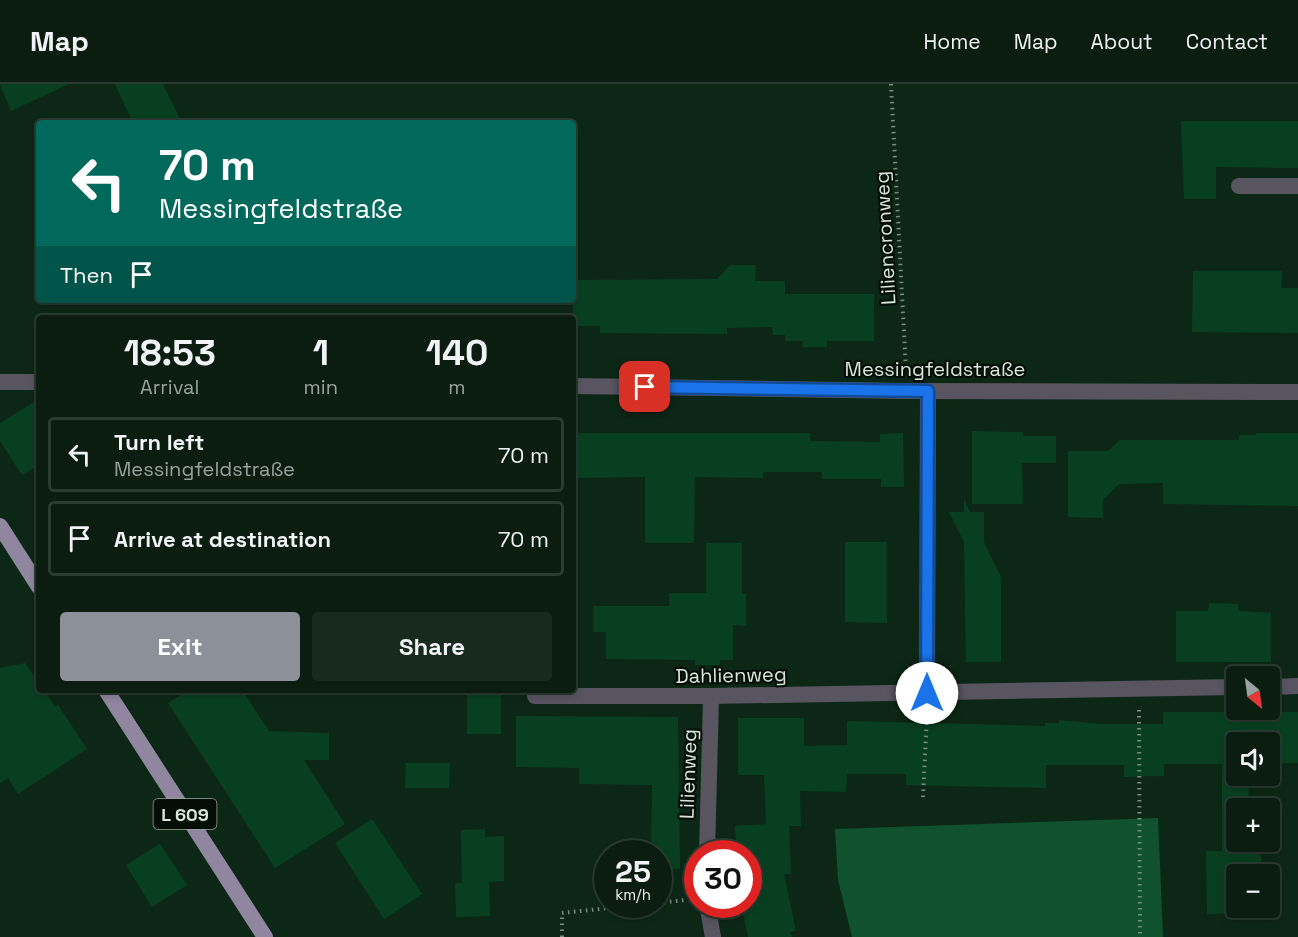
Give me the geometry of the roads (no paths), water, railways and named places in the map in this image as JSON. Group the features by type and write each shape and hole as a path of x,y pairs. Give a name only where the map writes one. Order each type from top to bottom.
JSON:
{"main road":[{"path":"0,526 36,582"},
{"name":"L 609","path":"108,693 265,937"}],"street":[{"path":"1239,186 1298,186"},
{"path":"0,382 36,382"},
{"name":"Messingfeldstraße","path":"576,386 906,391 1298,392"},
{"path":"927,693 928,391"},
{"path":"1280,687 1298,686"},
{"name":"Dahlienweg","path":"535,696 711,696 1226,687"},
{"name":"Lilienweg","path":"707,840 711,696"},
{"path":"710,918 713,937"}]}
